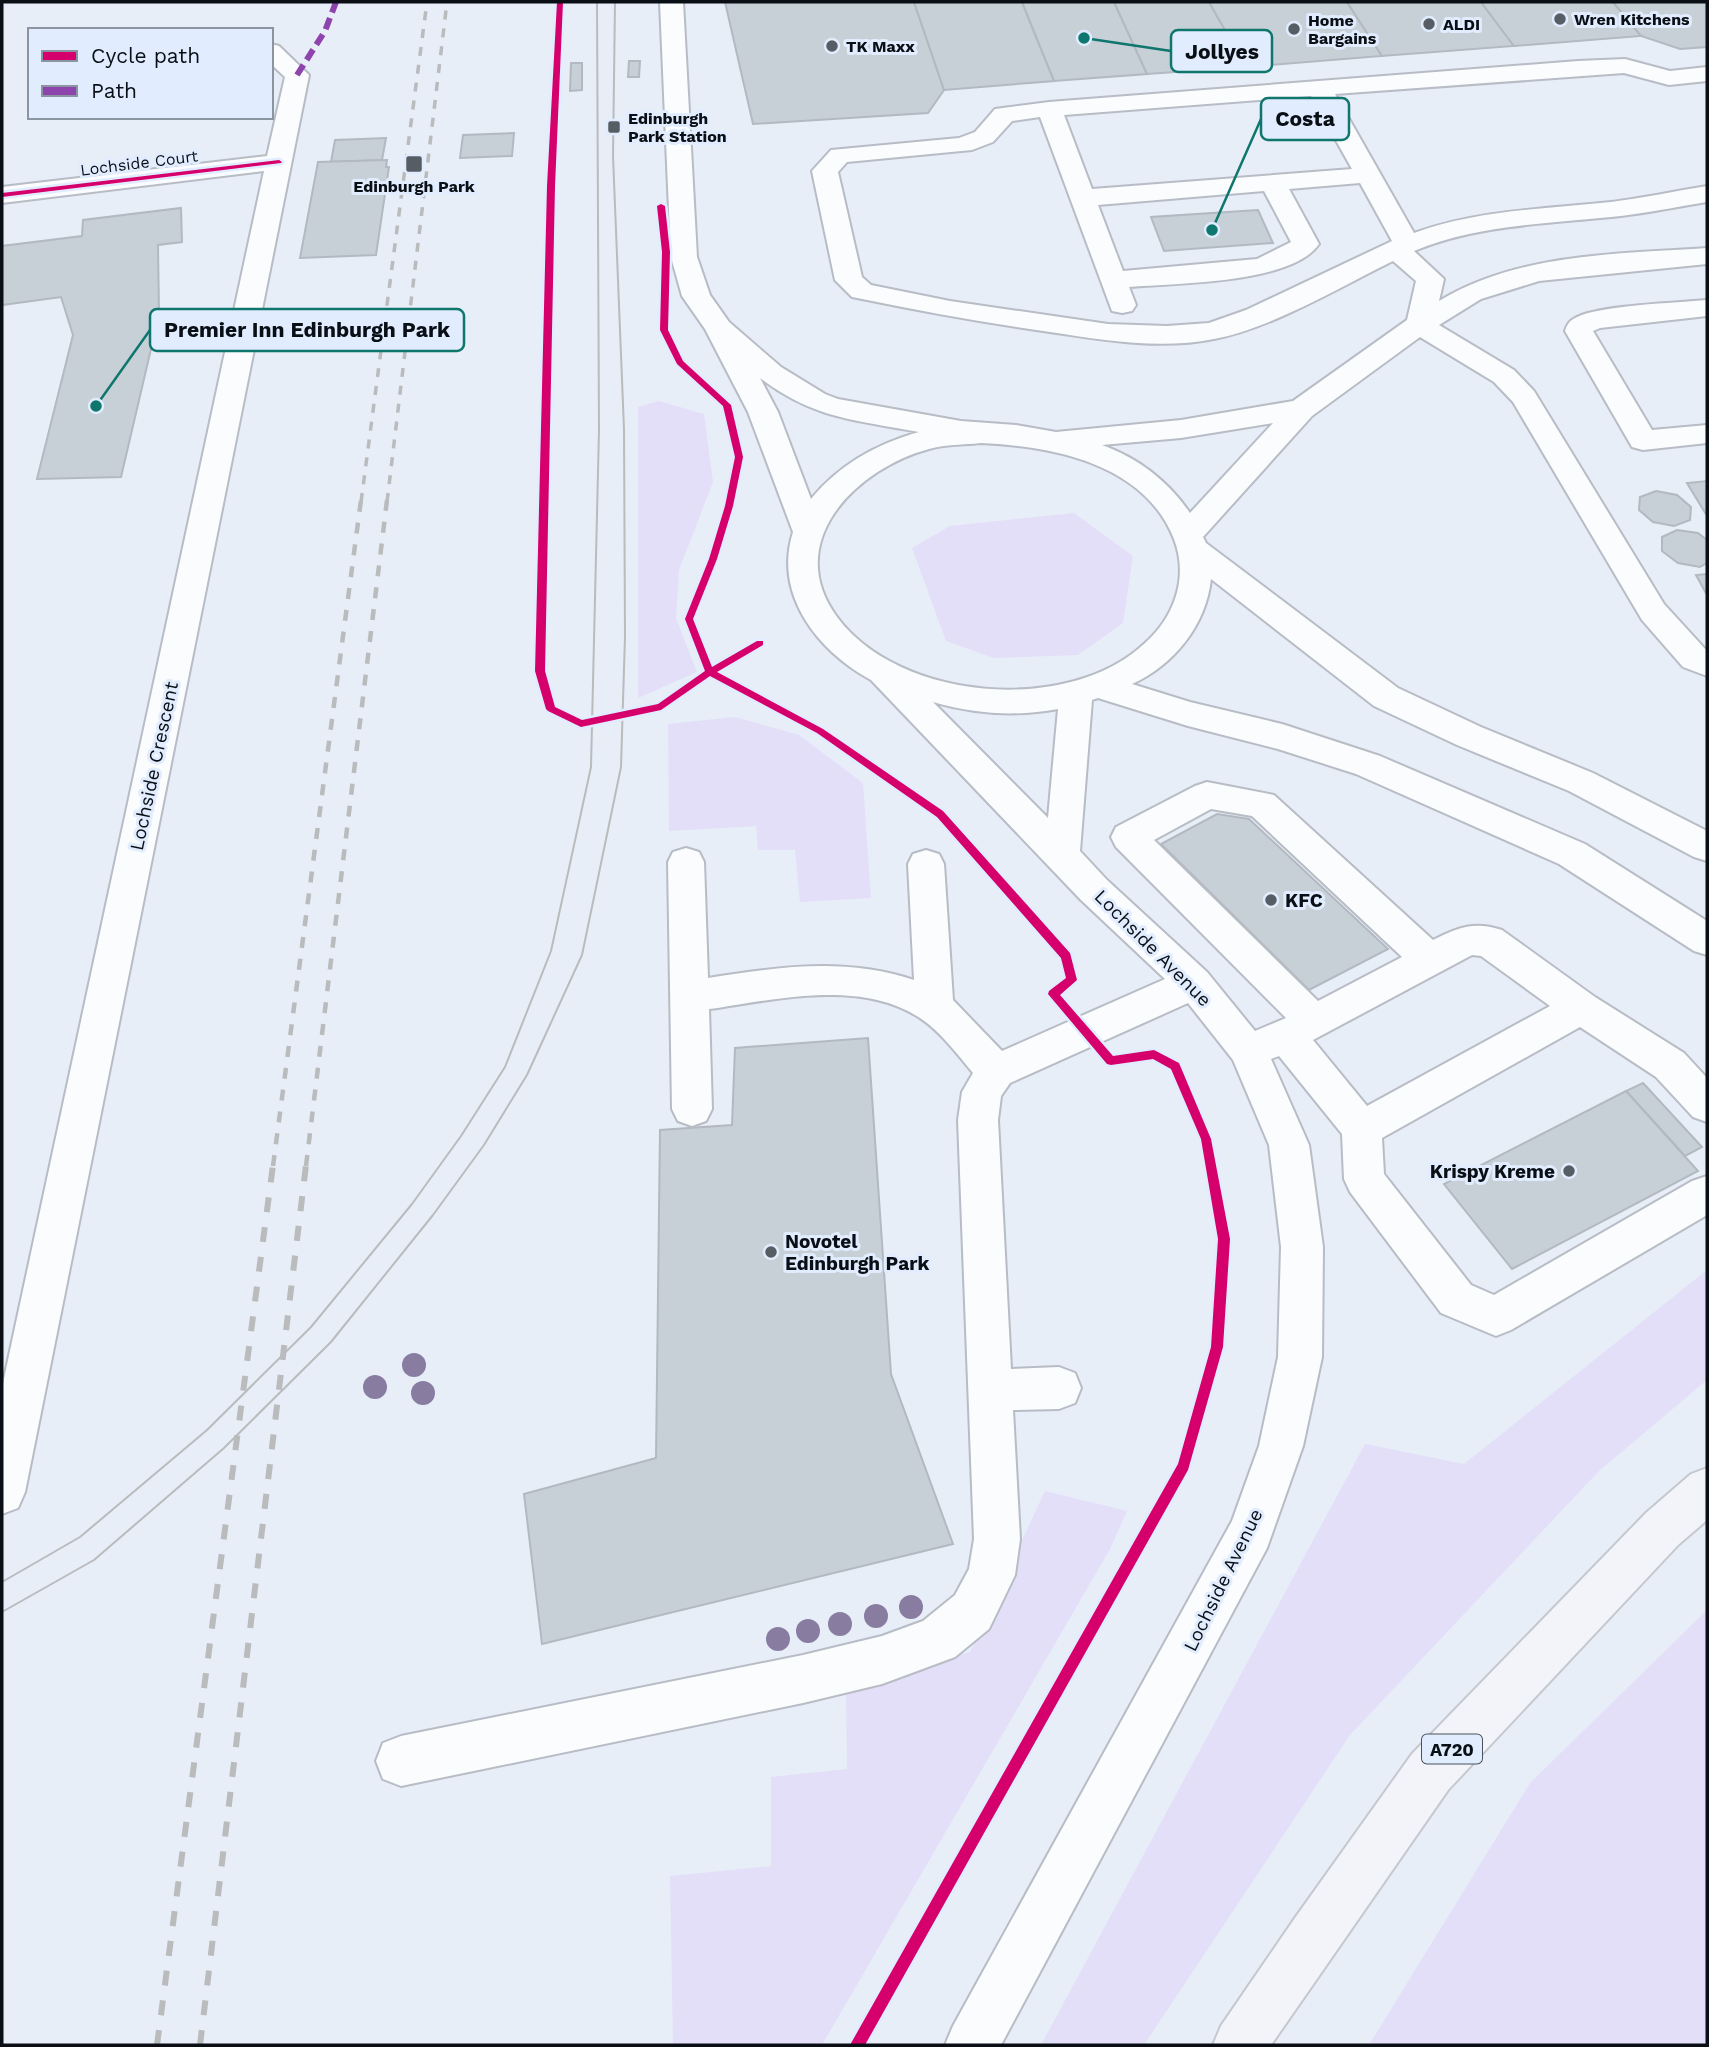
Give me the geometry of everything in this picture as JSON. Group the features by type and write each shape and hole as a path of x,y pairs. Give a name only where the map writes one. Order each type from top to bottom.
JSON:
{"main road":[{"name":"A720","path":"1240,2045 1312,1936 1430,1772 1662,1529 1707,1490"}],"street":[{"path":"671,2 684,257 696,296 719,328 763,412 807,530 803,573 816,611 844,645 884,673 928,690 977,700 1027,701 1087,690 1138,667 1168,642 1188,613 1196,582 1191,542 1302,409 1420,325 1471,293 1535,273 1707,256"},
{"name":"Lochside Crescent","path":"2,1492 297,75 273,53"},
{"path":"1707,74 1669,78 1625,66 1049,109 1004,114 984,136 963,145 840,155 825,171 849,280 862,291 950,309 1132,333 1167,335 1212,331 1256,316 1401,247 1449,229 1487,222 1615,209 1707,194"},
{"path":"1319,88 1367,175 1401,247 1430,279 1420,325"},
{"path":"1049,109 1132,333"},
{"name":"Lochside Court","path":"2,195 279,162"},
{"path":"1082,198 1367,175"},
{"path":"1113,280 1260,267 1287,256 1306,244 1272,182"},
{"path":"1707,308 1594,320 1581,326 1579,335 1643,440 1707,434"},
{"path":"1420,325 1504,376 1524,397 1653,612 1695,659 1707,664"},
{"path":"719,328 776,379 808,398 831,407 982,433 1051,439 1181,429 1302,409"},
{"path":"807,530 832,492 872,461 923,441 982,433"},
{"path":"1051,439 1100,455 1146,482 1171,507 1191,542 1386,697 1469,736 1581,782 1707,847"},
{"name":"Lochside Avenue","path":"884,673 1094,890 1194,983 1282,1036 1289,1144 1302,1247 1300,1357 1281,1446 1251,1532 972,2045"},
{"path":"1062,855 1087,690"},
{"path":"1087,690 1282,737 1368,765 1572,854 1707,940"},
{"path":"1430,960 1262,804 1207,795 1129,837 1282,1036 1362,1129 1364,1179 1456,1299 1496,1316 1707,1194"},
{"path":"686,862 692,1109"},
{"path":"926,864 934,1007"},
{"path":"1382,915 1452,932 1467,940 1489,941 1581,1009 1670,1065 1707,1105"},
{"path":"1282,1036 1467,940"},
{"path":"401,1761 803,1679 882,1660 938,1640 972,1612 992,1575 997,1539 978,1120 982,1092 996,1072 1194,983"},
{"path":"690,997 772,984 877,984 907,993 934,1007 996,1072"},
{"path":"1362,1129 1581,1009"},
{"path":"990,1390 1059,1388"}],"shaded area":[{"path":"659,401 704,414 713,482 679,570 676,618 697,672 638,698 638,407"},
{"path":"1074,513 1133,556 1123,623 1078,655 994,658 946,641 912,548 950,526"},
{"path":"735,717 799,735 863,783 871,898 800,902 795,850 758,850 756,826 669,831 668,724"},
{"path":"1707,1270 1707,1380 1599,1471 1350,1735 1144,2045 1041,2045 1365,1444 1464,1464"},
{"path":"1045,1491 1127,1511 1110,1549 822,2045 673,2045 670,1876 771,1866 771,1777 847,1769 846,1687 970,1652"},
{"path":"1707,1610 1707,2045 1369,2045 1530,1783"}],"building":[{"name":"TK Maxx","path":"725,2 914,2 944,90 928,113 753,124"},
{"path":"914,2 1022,2 1054,81 944,90"},
{"path":"1022,2 1114,2 1147,74 1054,81"},
{"path":"1114,2 1209,2 1246,67 1147,74"},
{"name":"Home Bargains","path":"1209,2 1347,2 1382,56 1246,67"},
{"name":"ALDI","path":"1347,2 1481,2 1514,46 1382,56"},
{"name":"Wren Kitchens","path":"1481,2 1613,2 1641,36 1514,46"},
{"path":"1613,2 1707,2 1707,47 1680,49 1641,36"},
{"path":"629,61 640,61 639,77 628,77"},
{"path":"571,63 582,63 582,90 570,91"},
{"path":"514,133 512,156 460,158 463,135"},
{"path":"386,138 382,160 331,162 335,140"},
{"path":"387,160 386,167 389,167 376,255 300,258 318,162"},
{"path":"181,208 182,242 158,245 159,315 121,477 37,479 73,335 61,297 2,305 2,246 82,236 83,220"},
{"path":"1258,210 1273,243 1164,251 1151,217"},
{"path":"1707,481 1707,516 1687,483"},
{"path":"1656,491 1677,495 1691,507 1690,520 1674,526 1653,522 1639,510 1640,497"},
{"path":"1677,530 1698,533 1707,540 1707,563 1700,567 1678,563 1662,551 1662,537"},
{"path":"1707,574 1707,595 1696,575"},
{"path":"1217,814 1249,819 1388,949 1309,990 1161,844"},
{"name":"Novotel Edinburgh Park","path":"868,1038 891,1374 953,1544 542,1644 524,1494 656,1458 660,1130 732,1125 735,1048"},
{"path":"1643,1083 1702,1147 1685,1156 1626,1091"},
{"path":"1626,1091 1698,1171 1512,1269 1444,1184"}],"tram line":[{"path":"2,1582 80,1537 207,1430 311,1327 412,1204 461,1136 505,1067 551,951 591,767 599,430 597,2"},
{"path":"2,1612 94,1560 224,1448 331,1342 433,1215 484,1145 527,1075 582,955 621,767 625,636 624,429 613,156 615,2"}],"railway":[{"path":"361,502 427,2"},
{"path":"387,502 447,2"},
{"path":"273,1166 361,500"},
{"path":"306,1166 387,500"},
{"path":"157,2045 273,1165"},
{"path":"200,2045 306,1165"}],"marked path":[{"path":"297,75 325,31 336,2"}],"cycle path":[{"path":"560,2 551,186 540,671 551,709 581,724 661,707 710,672 760,643"},
{"path":"2,195 279,162"},
{"path":"661,206 666,252 664,330 680,362 727,405 739,457 729,506 713,559 689,619 710,672 820,731 940,814 1066,956 1072,980 1053,994 1111,1061 1154,1054 1175,1066 1206,1139 1224,1239 1217,1347 1184,1466 857,2045"}],"place":[{"name":"Wren Kitchens","path":"1560,19"},
{"name":"ALDI","path":"1429,24"},
{"name":"Home Bargains","path":"1294,29"},
{"name":"Jollyes","path":"1084,38"},
{"name":"TK Maxx","path":"832,46"},
{"name":"Edinburgh Park Station","path":"614,127"},
{"name":"Edinburgh Park","path":"414,164"},
{"name":"Costa","path":"1212,230"},
{"name":"Premier Inn Edinburgh Park","path":"96,406"},
{"name":"KFC","path":"1271,900"},
{"name":"Krispy Kreme","path":"1569,1171"},
{"name":"Novotel Edinburgh Park","path":"771,1252"}]}
